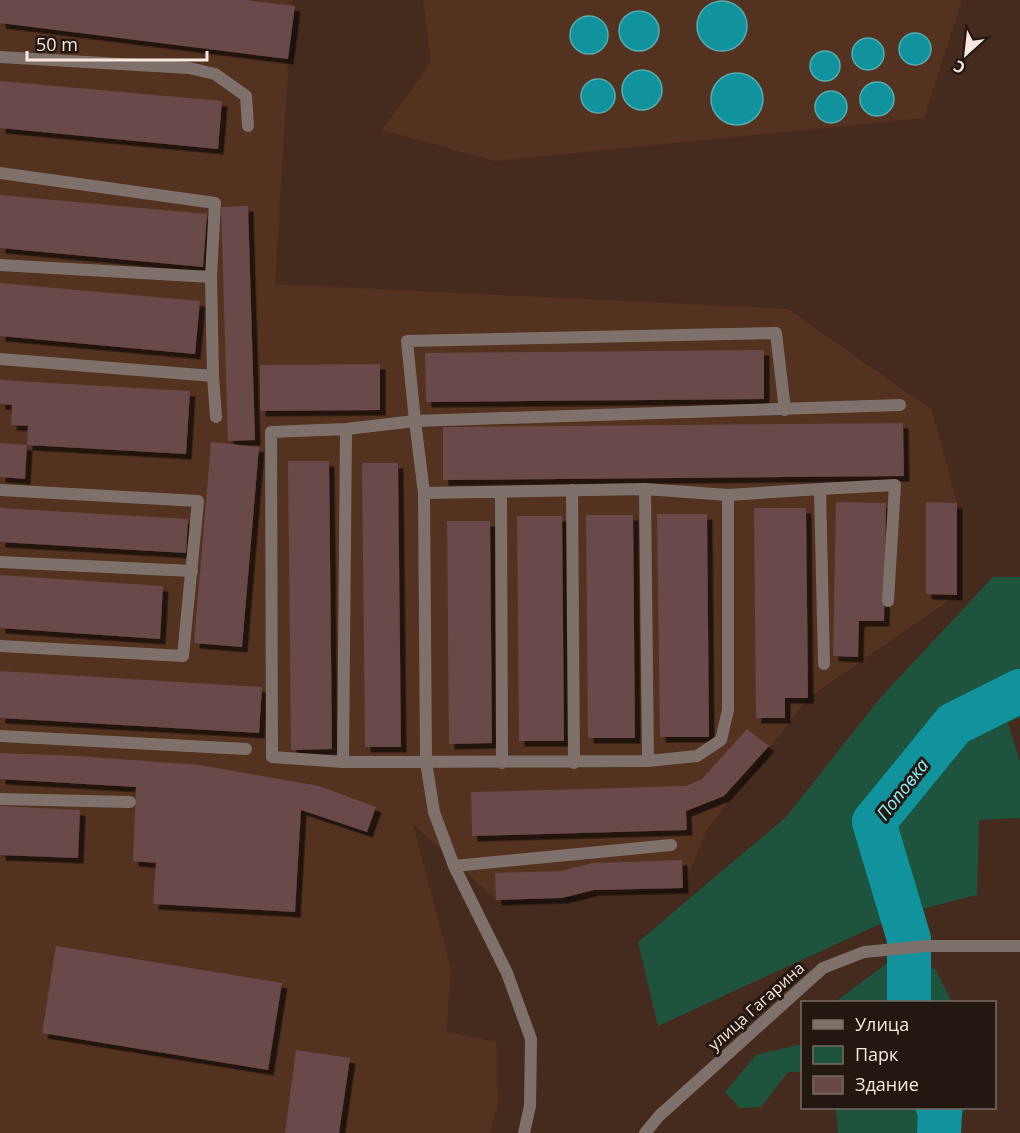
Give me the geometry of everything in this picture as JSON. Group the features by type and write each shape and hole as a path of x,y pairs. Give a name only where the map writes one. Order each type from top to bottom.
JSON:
{"street":[{"path":"0,57 189,68 215,74 246,96 248,126"},
{"path":"0,173 215,203 211,277 216,417"},
{"path":"0,265 211,277"},
{"path":"524,1133 530,1106 531,1040 507,973 454,866 434,812 426,762 424,493 407,341 776,333 785,410"},
{"path":"0,359 213,376"},
{"path":"728,495 728,710 721,740 697,756 648,761 574,763 343,762 272,758 271,432 346,429 415,421 900,405"},
{"path":"343,762 346,429"},
{"path":"424,493 645,489 728,495 895,485 888,601"},
{"path":"645,489 648,761"},
{"path":"820,489 824,664"},
{"path":"0,490 198,501 183,656 0,646"},
{"path":"572,490 574,763"},
{"path":"501,492 502,763"},
{"path":"0,562 192,571"},
{"path":"0,736 246,749"},
{"path":"0,799 130,802"},
{"path":"454,866 671,845"},
{"name":"улица Гагарина","path":"645,1133 659,1116 823,968 864,952 927,946 1020,946"}],"shaded area":[{"path":"0,0 292,0 275,284 788,309 932,410 957,503 957,595 808,698 707,829 683,888 562,898 496,900 413,824 451,969 446,1032 496,1042 498,1104 490,1133 0,1133"},
{"path":"423,0 962,0 924,118 495,161 382,130 431,62"}],"green space":[{"path":"993,577 1020,577 1020,717 1008,723 1020,762 1020,818 979,820 977,895 902,914 658,1026 638,942 786,817 881,697"},
{"path":"910,961 935,969 951,1001 836,1001 887,963"},
{"path":"801,1044 801,1072 788,1072 761,1107 740,1108 725,1092 756,1055"},
{"path":"836,1109 966,1109 954,1133 838,1133"}],"water":[{"path":"722,1 740,8 747,26 740,44 722,51 704,44 697,26 704,8"},
{"path":"639,11 647,12 653,17 658,23 658,39 653,45 647,50 639,51 631,50 625,45 620,39 619,31 620,23 625,17 631,12"},
{"path":"589,16 596,17 602,22 607,28 607,42 602,48 596,53 589,54 582,53 576,48 571,42 570,35 571,28 576,22 582,17"},
{"path":"915,33 927,37 931,49 927,61 915,65 903,61 899,49 903,37"},
{"path":"868,38 880,42 884,54 880,66 868,70 856,66 852,54 856,42"},
{"path":"825,51 836,55 840,66 836,77 825,81 814,77 810,66 814,55"},
{"path":"642,70 650,71 656,76 661,82 661,98 656,104 650,109 642,110 634,109 628,104 623,98 622,90 623,82 628,76 634,71"},
{"path":"737,73 751,77 759,85 763,99 759,113 751,121 737,125 723,121 715,113 711,99 715,85 723,77"},
{"path":"598,79 610,84 615,96 610,108 598,113 586,108 581,96 586,84"},
{"path":"877,82 889,87 894,99 889,111 877,116 865,111 860,99 865,87"},
{"path":"831,91 842,96 847,107 842,118 831,123 820,118 815,107 820,96"}],"building":[{"path":"0,0 245,0 295,6 288,59 0,23"},
{"path":"0,81 222,101 218,149 0,128"},
{"path":"0,195 207,214 203,267 0,248"},
{"path":"248,206 255,440 228,441 221,207"},
{"path":"0,283 200,301 195,354 0,336"},
{"path":"764,350 764,399 426,402 425,353"},
{"path":"380,364 380,410 260,411 260,365"},
{"path":"0,380 190,391 186,454 27,445 28,426 11,425 12,405 0,404"},
{"path":"903,423 904,476 443,480 443,427"},
{"path":"211,442 259,447 242,647 194,643"},
{"path":"0,443 27,445 25,479 0,477"},
{"path":"288,461 329,461 332,749 291,750"},
{"path":"362,463 398,463 401,747 365,747"},
{"path":"836,502 886,503 884,621 859,621 858,657 833,656"},
{"path":"926,502 957,503 957,595 926,594"},
{"path":"0,508 188,519 186,553 0,542"},
{"path":"754,508 806,508 808,698 785,698 785,718 756,718"},
{"path":"657,514 707,514 709,737 660,737"},
{"path":"586,515 633,515 635,738 588,738"},
{"path":"517,516 562,516 564,741 519,741"},
{"path":"447,521 490,521 492,743 449,744"},
{"path":"0,575 163,586 160,639 0,628"},
{"path":"0,671 262,687 259,733 0,718"},
{"path":"747,729 769,746 724,796 686,811 687,830 472,836 471,792 686,786 702,779"},
{"path":"0,753 200,765 319,786 376,807 367,832 301,810 295,912 153,904 156,863 133,861 136,787 0,779"},
{"path":"0,806 80,810 78,858 0,855"},
{"path":"682,860 683,888 594,890 562,898 496,900 495,873 561,871 593,863"},
{"path":"56,946 282,983 268,1070 42,1033"},
{"path":"296,1050 350,1058 339,1133 285,1133"}],"waterway":[{"name":"Поповка","path":"909,1001 909,939 874,822 954,724 1020,691"},
{"name":"Поповка","path":"939,1109 939,1133"}]}
